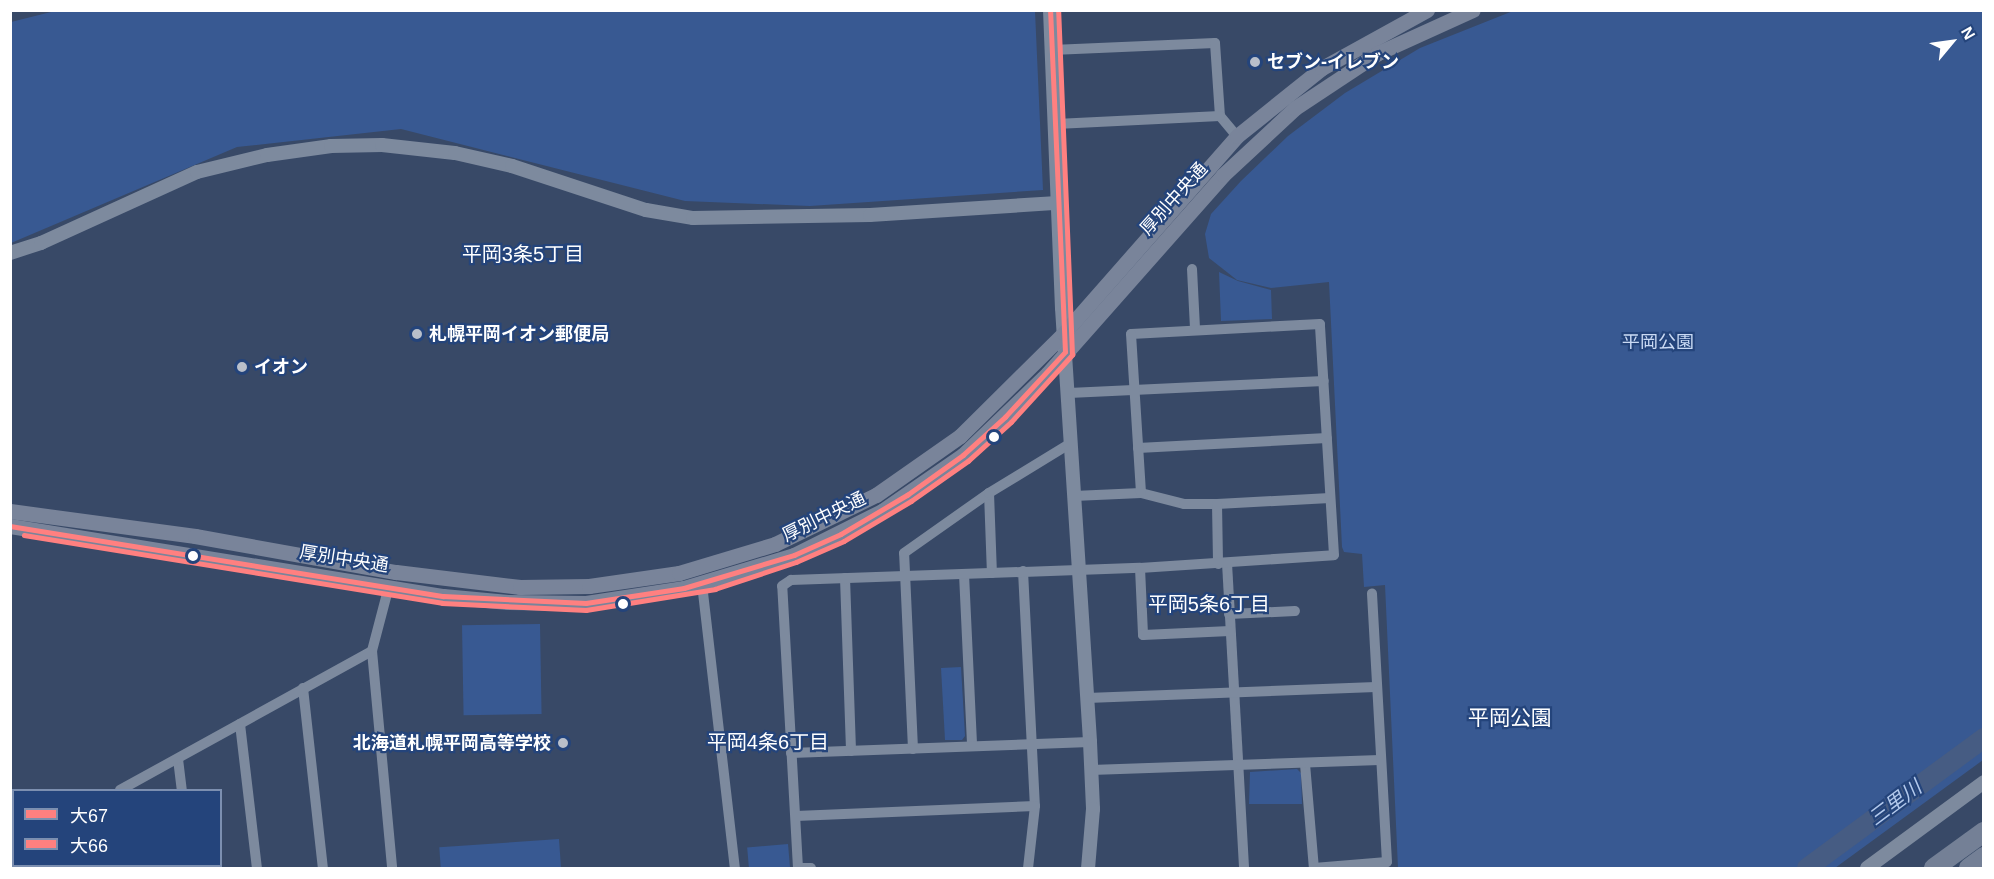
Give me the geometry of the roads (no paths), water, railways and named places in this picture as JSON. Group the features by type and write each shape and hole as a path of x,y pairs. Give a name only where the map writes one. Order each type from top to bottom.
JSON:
{"highway":[{"path":"1934,868 1983,832"},
{"path":"1969,868 1983,858"}],"main road":[{"name":"厚別中央通","path":"10,511 195,536 396,572 520,587 589,586 670,574 775,544 876,495 960,436 1064,333 1237,136 1322,68 1427,10"},
{"name":"厚別中央通","path":"10,526 390,586 508,602 586,603 702,584 794,555 890,506 963,455 1005,417 1179,222 1274,125 1331,82 1378,53 1473,10"}],"street":[{"path":"1050,10 1065,352 1090,742 1088,868"},
{"path":"1052,50 1215,43 1220,116 1237,136"},
{"path":"1056,124 1220,116"},
{"path":"10,253 41,243 197,172 259,156 331,146 382,145 455,153 512,166 646,210 693,218 859,215 1058,203"},
{"path":"1192,269 1195,329"},
{"path":"811,868 798,868 782,586 791,580 1079,568 1140,568 1334,555 1320,324 1131,334 1141,493"},
{"path":"1069,393 1324,381"},
{"path":"1138,448 1327,438"},
{"path":"913,749 904,553 989,493 1071,442"},
{"path":"989,493 992,573"},
{"path":"1074,496 1141,493 1184,504 1330,498"},
{"path":"1217,504 1229,614 1244,868"},
{"path":"1140,568 1143,635 1230,631"},
{"path":"1023,571 1035,806 1028,868"},
{"path":"964,574 972,746"},
{"path":"844,578 851,751"},
{"path":"702,584 735,868"},
{"path":"390,586 372,651 392,868"},
{"path":"1305,764 1314,868 1386,862 1371,593"},
{"path":"1229,614 1294,611"},
{"path":"122,789 372,651"},
{"path":"1087,698 1376,687"},
{"path":"303,688 323,868"},
{"path":"240,724 257,868"},
{"path":"791,753 1090,742"},
{"path":"178,759 182,789"},
{"path":"1091,770 1380,760"},
{"path":"1867,868 1983,782"},
{"path":"796,816 1035,806"}],"waterway":[{"name":"三里川","path":"1807,868 1984,738"}],"place":[{"name":"セブン-イレブン","path":"1255,62"},
{"name":"札幌平岡イオン郵便局","path":"417,334"},
{"name":"イオン","path":"242,367"},
{"name":"北海道札幌平岡高等学校","path":"563,743"}],"district":[{"name":"平岡3条5丁目","path":"523,254"},
{"name":"平岡5条6丁目","path":"1209,604"},
{"name":"平岡公園","path":"1510,718"},
{"name":"平岡4条6丁目","path":"768,742"}]}
